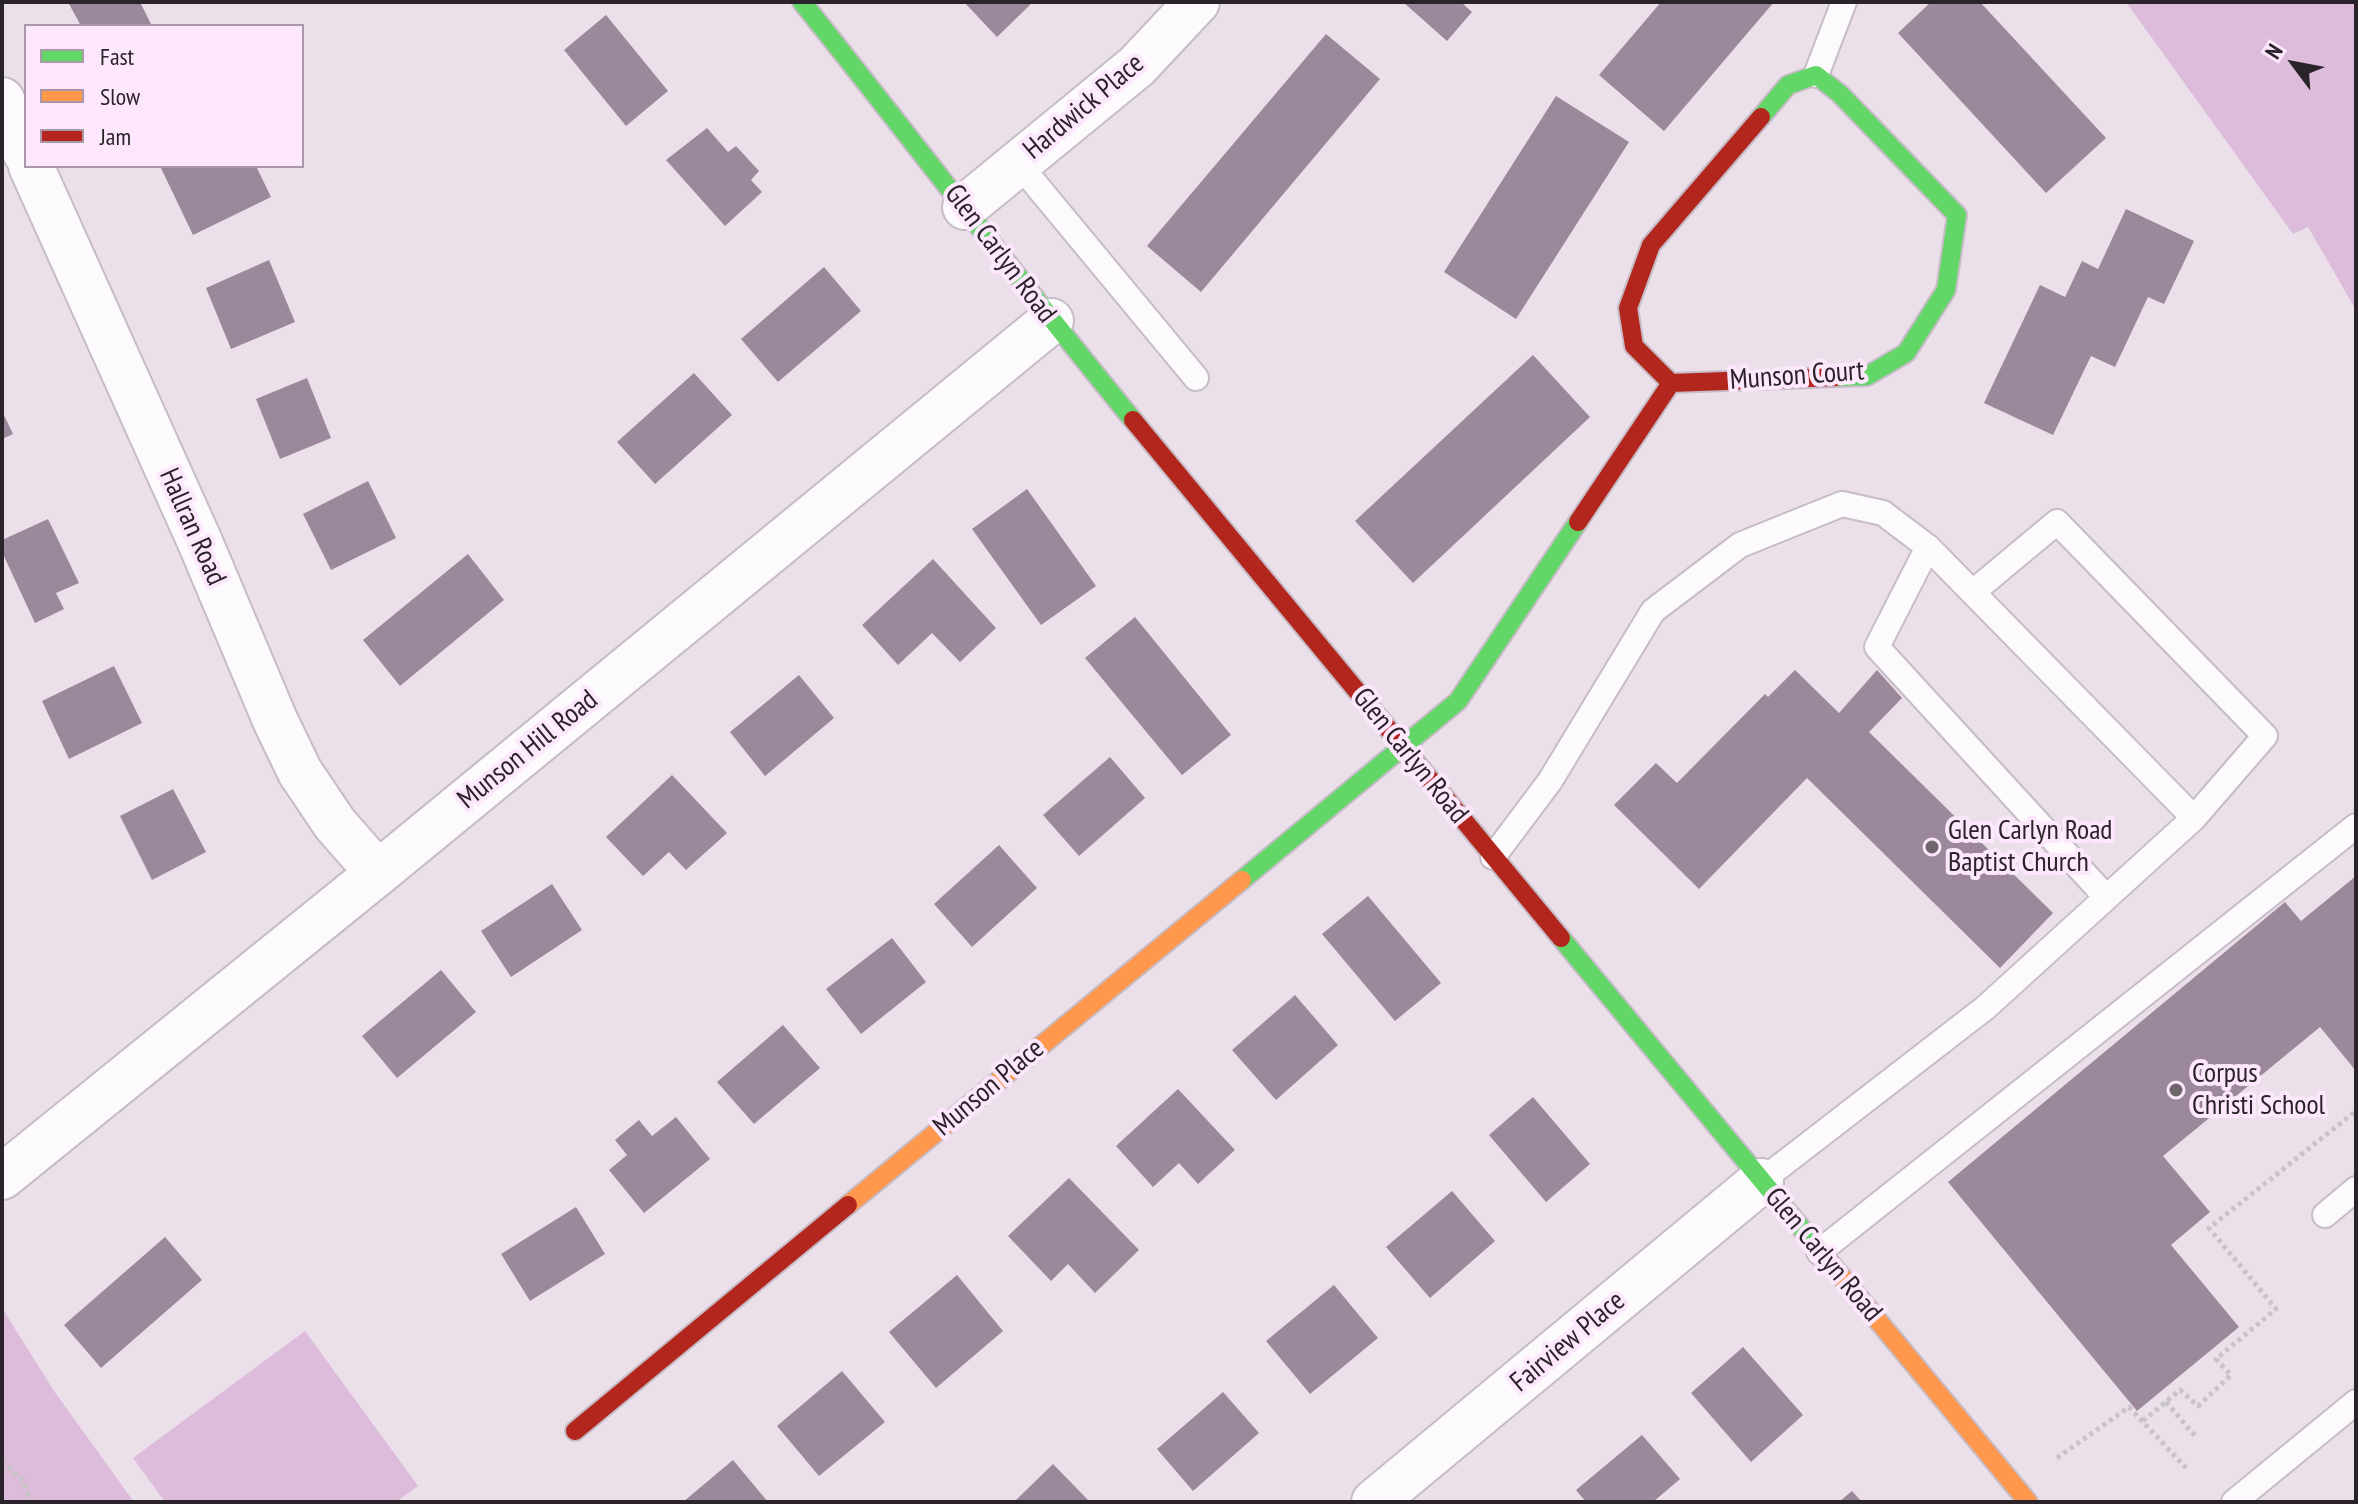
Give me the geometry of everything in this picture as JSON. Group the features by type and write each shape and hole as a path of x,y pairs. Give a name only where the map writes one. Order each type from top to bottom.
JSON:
{"street":[{"name":"Glen Carlyn Road","path":"802,2 1051,321 2028,1502"},
{"name":"Hardwick Place","path":"965,207 1137,66 1197,2"},
{"path":"1403,746 1458,701 1671,383 1634,346 1628,308 1651,245 1788,85 1816,75"},
{"name":"Munson Court","path":"1671,383 1867,376 1906,353 1946,290 1957,215 1840,94 1816,75"},
{"path":"2,100 24,150"},
{"name":"Hallran Road","path":"32,168 300,772 335,824 378,873"},
{"name":"Munson Hill Road","path":"2,1177 1051,321"},
{"name":"Munson Place","path":"575,1431 1403,746"},
{"name":"Fairview Place","path":"1374,1502 1761,1181"}],"lane":[{"path":"1816,75 1844,2"},
{"path":"1018,163 1196,378"},
{"path":"1493,857 1550,781 1653,611 1740,545 1842,504 1883,513 1928,547 2194,818"},
{"path":"1761,1181 1985,1008 2194,818 2265,736 2057,522 1973,592"},
{"path":"1928,547 1877,647 2106,897"},
{"path":"1819,1252 2356,826"},
{"path":"2325,1215 2356,1189"},
{"path":"2234,1502 2356,1402"}],"path":[{"path":"2143,1421 2180,1390 2198,1406 2231,1375 2216,1359 2276,1309 2209,1228 2356,1111"},
{"path":"2166,1402 2196,1437"},
{"path":"2057,1458 2129,1407 2186,1468"},
{"path":"2,1462 23,1481 31,1502"}],"shaded area":[{"path":"2126,2 2356,2 2356,310 2308,227 2293,234"},
{"path":"2,1308 54,1391 134,1502 2,1502"},
{"path":"305,1331 418,1486 396,1502 165,1502 133,1458"}],"building":[{"path":"68,2 140,2 151,24 80,24"},
{"path":"964,2 1033,2 997,37"},
{"path":"1403,2 1461,2 1472,12 1447,41"},
{"path":"1661,2 1774,2 1664,131 1599,75"},
{"path":"1931,2 1980,2 2106,138 2046,193 1898,33"},
{"path":"606,15 668,91 626,126 564,50"},
{"path":"1326,34 1380,79 1201,292 1147,246"},
{"path":"1556,96 1629,142 1516,319 1444,272"},
{"path":"707,128 728,152 736,146 759,171 751,180 762,192 725,226 666,160"},
{"path":"161,168 257,168 271,197 193,235"},
{"path":"2126,209 2194,241 2164,304 2148,297 2115,367 2091,356 2053,435 1984,403 2040,285 2065,297 2082,261 2098,269"},
{"path":"269,260 295,322 231,349 206,288"},
{"path":"824,267 861,311 778,382 741,339"},
{"path":"1533,355 1590,417 1413,583 1355,521"},
{"path":"694,373 732,415 655,484 617,442"},
{"path":"307,378 331,438 280,459 256,399"},
{"path":"2,411 13,434 2,439"},
{"path":"368,481 396,538 331,570 303,514"},
{"path":"1027,489 1096,586 1041,625 972,529"},
{"path":"48,519 79,583 56,593 64,609 35,623 2,552 2,540"},
{"path":"468,554 504,600 400,686 363,640"},
{"path":"933,559 996,628 960,662 932,633 898,665 862,625"},
{"path":"1135,617 1231,735 1182,775 1085,658"},
{"path":"114,666 142,723 69,759 42,701"},
{"name":"Glen Carlyn Road Baptist Church","path":"1795,670 1839,713 1877,670 1902,698 1869,732 2053,913 2000,968 1807,778 1699,889 1614,805 1656,763 1677,783 1765,694 1768,697"},
{"path":"799,675 834,718 765,776 730,732"},
{"path":"1110,757 1145,798 1079,856 1043,815"},
{"path":"672,775 727,833 686,870 669,852 643,876 606,837"},
{"path":"173,789 206,852 152,880 120,816"},
{"path":"999,845 1037,888 972,947 934,904"},
{"path":"2356,876 2356,1071 2320,1027 2163,1156 2210,1212 2171,1245 2239,1327 2137,1411 1948,1182 2285,902 2301,921"},
{"path":"552,884 582,930 511,977 481,931"},
{"path":"1368,896 1441,983 1395,1021 1322,934"},
{"path":"892,938 926,982 861,1034 826,989"},
{"path":"441,970 476,1012 397,1078 362,1036"},
{"path":"1295,995 1338,1045 1276,1100 1232,1050"},
{"path":"783,1025 820,1068 754,1124 717,1082"},
{"path":"1178,1089 1235,1150 1198,1184 1179,1163 1153,1187 1116,1146"},
{"path":"1533,1097 1590,1164 1546,1202 1489,1135"},
{"path":"676,1117 710,1159 644,1213 609,1170 627,1155 615,1140 639,1120 652,1136"},
{"path":"1069,1178 1139,1250 1095,1293 1068,1264 1051,1281 1008,1236"},
{"path":"1452,1191 1495,1241 1430,1298 1386,1247"},
{"path":"576,1207 605,1254 530,1301 501,1254"},
{"path":"165,1237 202,1280 101,1368 64,1325"},
{"path":"957,1275 1003,1331 936,1388 889,1332"},
{"path":"1334,1285 1378,1338 1310,1394 1266,1341"},
{"path":"1743,1347 1803,1415 1751,1462 1691,1393"},
{"path":"842,1371 885,1422 819,1476 777,1426"},
{"path":"1223,1392 1259,1433 1193,1491 1157,1449"},
{"path":"1642,1435 1680,1479 1653,1502 1586,1502 1576,1490"},
{"path":"733,1460 768,1502 683,1502"},
{"path":"1053,1464 1090,1502 1014,1502"},
{"path":"1852,1491 1862,1502 1839,1502"}],"traffic: fast":[{"path":"802,2 1133,420"},
{"path":"1761,117 1788,85 1816,75 1840,94 1957,215 1946,290 1906,353 1867,376 1836,377"},
{"path":"1242,880 1458,701 1578,522"},
{"path":"1561,938 1817,1247"}],"traffic: slow":[{"path":"848,1205 1242,880"},
{"path":"1817,1247 2028,1502"}],"traffic: jam":[{"path":"1671,383 1634,346 1628,308 1651,245 1761,117"},
{"path":"1578,522 1671,383 1836,377"},
{"path":"1133,420 1561,938"},
{"path":"575,1431 848,1205"}],"place":[{"name":"Glen Carlyn Road Baptist Church","path":"1932,847"},
{"name":"Corpus Christi School","path":"2176,1090"}]}
